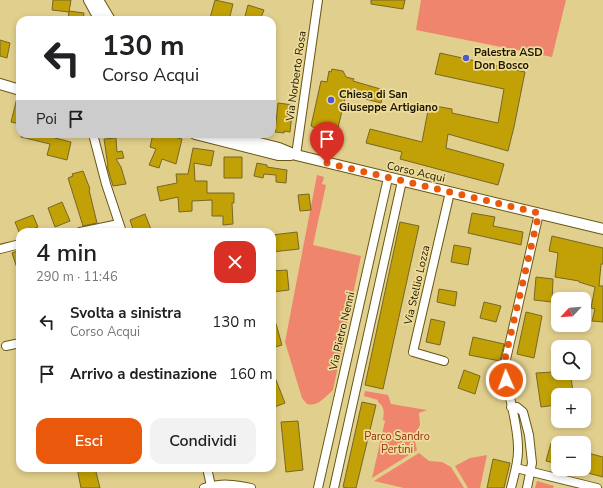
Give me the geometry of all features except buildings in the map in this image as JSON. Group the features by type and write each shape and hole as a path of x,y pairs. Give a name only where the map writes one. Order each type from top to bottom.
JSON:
{"street":[{"path":"89,0 98,16"},
{"path":"98,0 108,16"},
{"name":"Via Norberto Rosa","path":"296,155 318,0"},
{"path":"0,84 16,89"},
{"path":"93,138 106,184 121,228"},
{"path":"211,138 278,155 296,155"},
{"name":"Corso Acqui","path":"240,138 279,148 296,155 603,229"},
{"name":"Via Pietro Nenni","path":"318,488 388,178"},
{"path":"334,488 402,181"},
{"name":"Via Stellio Lozza","path":"444,361 413,352 450,192"},
{"path":"511,488 516,468 518,441 506,380 505,359 539,213"},
{"path":"0,248 16,245"},
{"path":"6,346 16,344"},
{"path":"511,407 517,407 523,412 526,421 532,463 527,488"},
{"path":"516,468 598,488"},
{"path":"207,472 207,487 231,484 251,488"}],"green space":[{"path":"421,0 566,0 552,57 416,30"},
{"path":"317,175 324,177 322,184 326,185 313,245 361,256 333,390 321,401 311,405 307,404 302,398 285,342"},
{"name":"Parco Sandro Pertini","path":"365,391 388,395 391,404 427,410 419,413 420,425 414,437 417,450 372,478 385,421 383,420 383,408 378,400 364,396"},
{"name":"Parco Sandro Pertini","path":"419,453 429,461 442,462 451,467 464,488 404,488 374,481"},
{"name":"Parco Sandro Pertini","path":"487,455 480,488 468,488 455,466 470,458"},
{"path":"537,481 554,486 553,488 535,488"}],"place":[{"name":"Palestra ASD Don Bosco","path":"466,58"},
{"name":"Chiesa di San Giuseppe Artigiano","path":"331,100"}],"route":[{"path":"327,163 539,213 505,359 506,380"}]}
